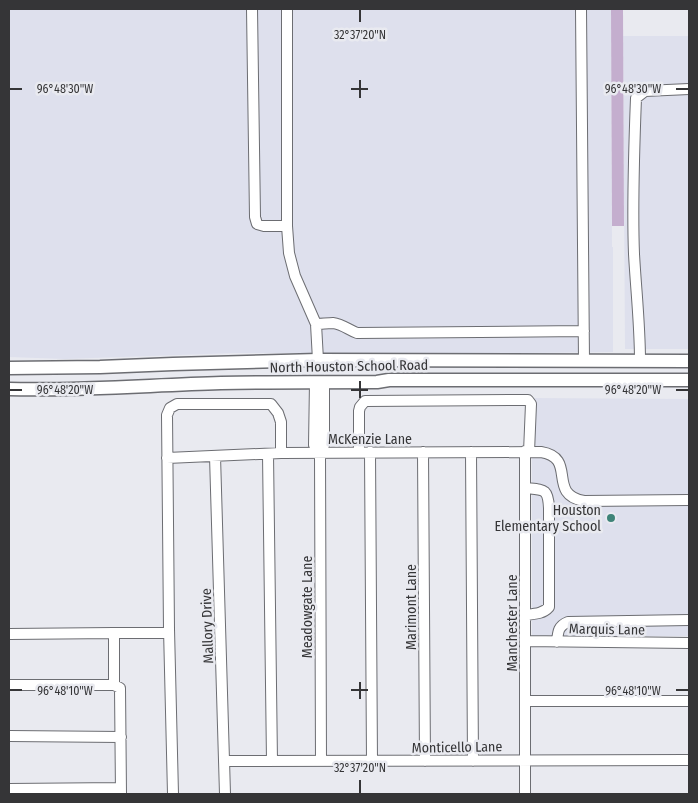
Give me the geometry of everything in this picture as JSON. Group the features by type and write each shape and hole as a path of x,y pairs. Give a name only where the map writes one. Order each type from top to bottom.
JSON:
{"main road":[{"name":"North Houston School Road","path":"9,368 318,360 689,361"},
{"path":"318,360 319,382"},
{"path":"639,380 640,361"},
{"name":"North Houston School Road","path":"9,389 34,390 221,383 376,382 390,380 689,380"}],"street":[{"path":"252,9 255,217 257,224 264,226 287,226"},
{"path":"287,9 287,226 289,253 296,276 316,324 318,360"},
{"path":"581,9 584,361"},
{"path":"640,361 634,252 636,98 645,91 689,88"},
{"path":"316,324 333,323 357,333 584,331"},
{"name":"Meadowgate Lane","path":"319,382 314,445 320,453 321,761"},
{"name":"Manchester Lane","path":"365,452 359,411 364,402 528,400 530,404 525,488 525,794"},
{"path":"173,794 166,415 170,408 177,404 270,404 278,413 281,422 281,453"},
{"name":"McKenzie Lane","path":"167,458 281,453 527,451 548,453 554,456 562,468 562,483 565,490 576,500 689,500"},
{"path":"365,452 372,761"},
{"name":"Marimont Lane","path":"423,452 425,761"},
{"path":"471,452 473,760"},
{"path":"268,454 272,761"},
{"name":"Mallory Drive","path":"215,456 225,794"},
{"path":"525,488 546,492 549,508 549,607 546,611 525,615"},
{"path":"556,642 558,630 562,624 568,622 689,620"},
{"path":"114,633 114,685"},
{"path":"9,634 170,633"},
{"name":"Marquis Lane","path":"525,641 689,644"},
{"path":"9,685 114,685 120,688 121,791 9,788"},
{"path":"525,701 689,701"},
{"path":"9,736 121,737"},
{"name":"Monticello Lane","path":"225,761 689,760"}],"shaded area":[{"path":"9,9 611,9 613,352 445,354 236,353 65,359 9,357"},
{"path":"611,9 623,9 624,226 612,226"},
{"path":"623,36 689,36 689,349 625,349"},
{"name":"Houston Elementary School","path":"532,398 689,399 689,636 532,636"}],"place":[{"name":"Houston Elementary School","path":"611,518"}]}
